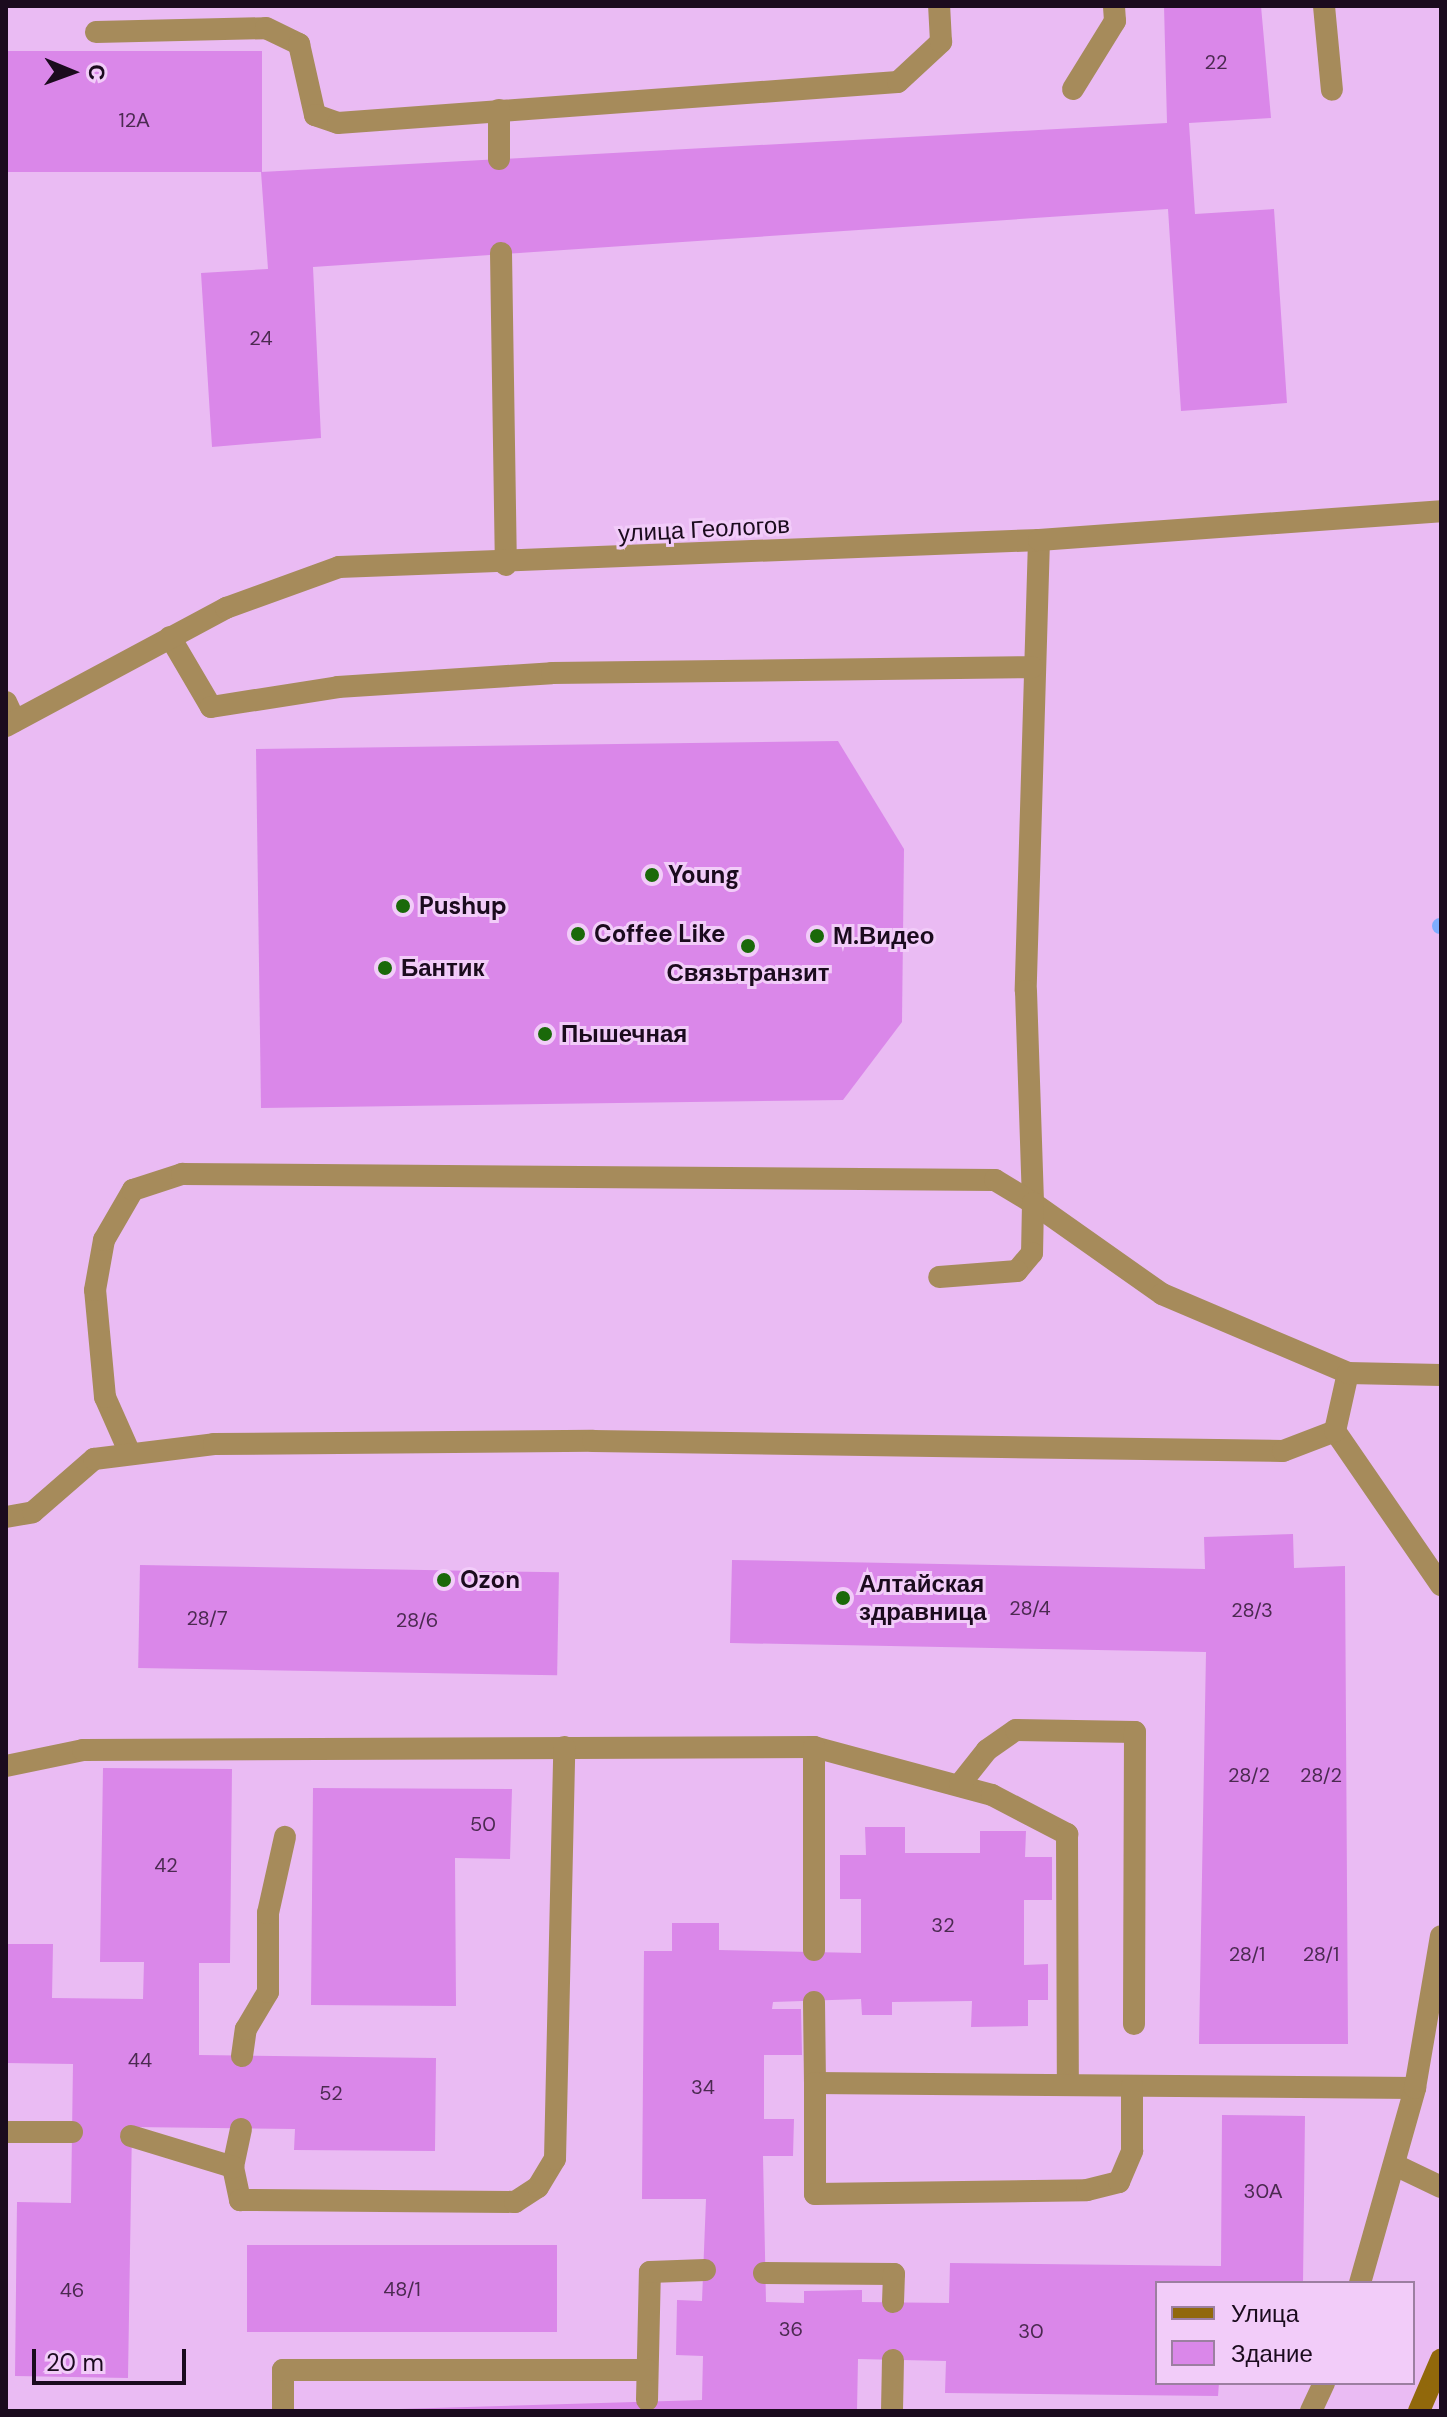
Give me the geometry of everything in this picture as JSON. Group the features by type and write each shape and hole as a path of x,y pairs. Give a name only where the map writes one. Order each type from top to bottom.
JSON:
{"main road":[{"path":"1419,2411 1441,2360"}],"street":[{"path":"96,32 266,28 299,44 315,115 338,123 898,82 941,42 939,6"},
{"path":"1073,89 1115,21 1114,6"},
{"path":"1324,6 1332,90"},
{"path":"499,110 499,159"},
{"path":"501,253 506,565"},
{"name":"улица Геологов","path":"9,717 170,637 339,567 506,565 1039,540 1441,511"},
{"path":"939,1277 1017,1271 1032,1253 1026,1032 1032,667 1039,540"},
{"path":"170,637 211,707 338,687 552,673 1032,667"},
{"path":"128,1449 105,1397 95,1290 104,1240 133,1190 182,1174 995,1180 1033,1203 1162,1294 1348,1373 1441,1375"},
{"path":"1348,1373 1335,1431 1441,1585"},
{"path":"6,1517 33,1512 94,1459 128,1449 593,1441 1283,1451 1335,1431"},
{"path":"960,1784 987,1750 1016,1730 1135,1732 1134,2024"},
{"path":"241,2129 233,2167 240,2200 258,2203 515,2202 538,2187 555,2159 564,1747"},
{"path":"814,1747 814,1950"},
{"path":"6,1766 83,1750 814,1747 960,1784 1067,1834 1068,2084"},
{"path":"242,2056 246,2029 268,1992 268,1913 285,1837"},
{"path":"1361,2281 1415,2088 1441,1936"},
{"path":"814,2002 815,2194 1087,2190 1119,2182 1132,2151 1132,2086"},
{"path":"815,2083 1415,2088"},
{"path":"6,2132 72,2132"},
{"path":"131,2136 233,2167"},
{"path":"1395,2165 1441,2187"},
{"path":"647,2400 650,2272 705,2270"},
{"path":"764,2273 894,2274 893,2302"},
{"path":"892,2411 893,2360"},
{"path":"283,2411 283,2370 647,2370"},
{"path":"1311,2411 1323,2385"}],"building":[{"path":"1164,6 1261,6 1271,118 1189,123 1195,214 1274,209 1287,403 1181,411 1168,209 313,267 321,438 212,447 201,273 268,269 261,172 1167,123"},
{"path":"6,51 262,51 262,172 6,172"},
{"path":"838,741 904,849 902,1022 843,1100 261,1108 256,749"},
{"path":"1293,1534 1294,1568 1345,1566 1348,2044 1199,2044 1206,1652 730,1643 732,1560 1205,1569 1204,1537"},
{"path":"140,1565 559,1572 557,1675 138,1668"},
{"path":"103,1768 232,1769 230,1963 199,1963 199,2055 436,2058 435,2151 294,2150 295,2129 132,2127 128,2378 15,2376 17,2202 71,2203 73,2064 6,2063 6,1944 53,1944 52,1998 143,1999 144,1962 100,1962"},
{"path":"313,1788 512,1789 510,1859 455,1858 456,2006 311,2005"},
{"path":"865,1827 905,1827 905,1853 980,1853 980,1831 1026,1831 1025,1857 1052,1857 1052,1900 1024,1900 1024,1965 1048,1964 1048,2000 1028,2000 1028,2026 971,2027 972,2001 892,2002 892,2015 862,2015 861,1999 773,2002 772,2009 801,2009 802,2055 764,2055 764,2119 794,2119 793,2156 763,2156 766,2302 804,2303 804,2291 862,2290 862,2302 949,2303 950,2263 1221,2266 1222,2115 1305,2116 1303,2281 1155,2281 1155,2385 1219,2385 1218,2396 945,2393 946,2361 858,2359 857,2411 330,2411 702,2400 703,2356 676,2355 677,2300 702,2301 706,2199 642,2199 644,1951 672,1951 672,1923 719,1923 719,1950 861,1953 861,1899 840,1899 840,1855 866,1855"},
{"path":"247,2245 557,2245 557,2332 247,2332"}],"place":[{"name":"Young","path":"652,875"},
{"name":"Pushup","path":"403,906"},
{"name":"Coffee Like","path":"578,934"},
{"name":"М.Видео","path":"817,936"},
{"name":"Связьтранзит","path":"748,946"},
{"name":"Бантик","path":"385,968"},
{"name":"Пышечная","path":"545,1034"},
{"name":"Ozon","path":"444,1580"},
{"name":"Алтайская здравница","path":"843,1598"}]}
